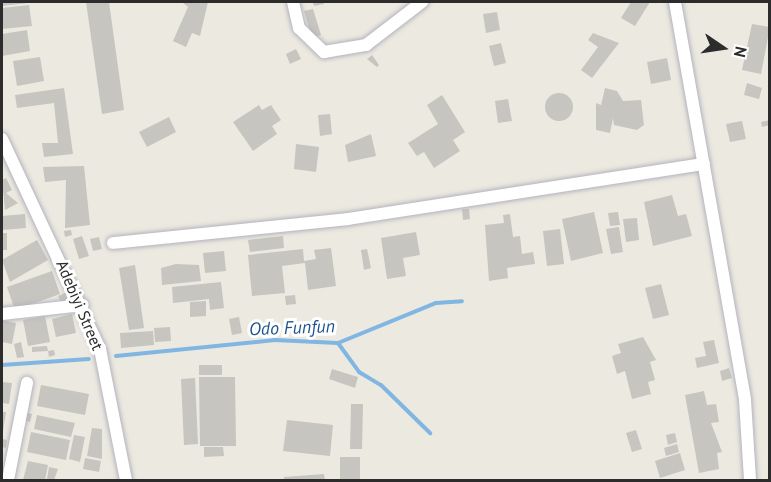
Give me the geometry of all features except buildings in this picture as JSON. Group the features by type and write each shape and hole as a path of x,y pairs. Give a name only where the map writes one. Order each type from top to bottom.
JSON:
{"street":[{"path":"293,2 299,28 324,52 366,45 418,3"},
{"path":"675,2 750,435 750,480"},
{"name":"Adebiyi Street","path":"2,139 82,305 100,349 126,480"},
{"path":"113,243 348,219 704,164"},
{"path":"2,314 82,305"},
{"path":"8,480 27,383"}],"waterway":[{"name":"Odo Funfun","path":"116,356 275,340 338,343 436,303 462,301"},
{"path":"338,343 359,372 381,385 430,433"},
{"name":"Odo Funfun","path":"2,365 89,359"}]}
